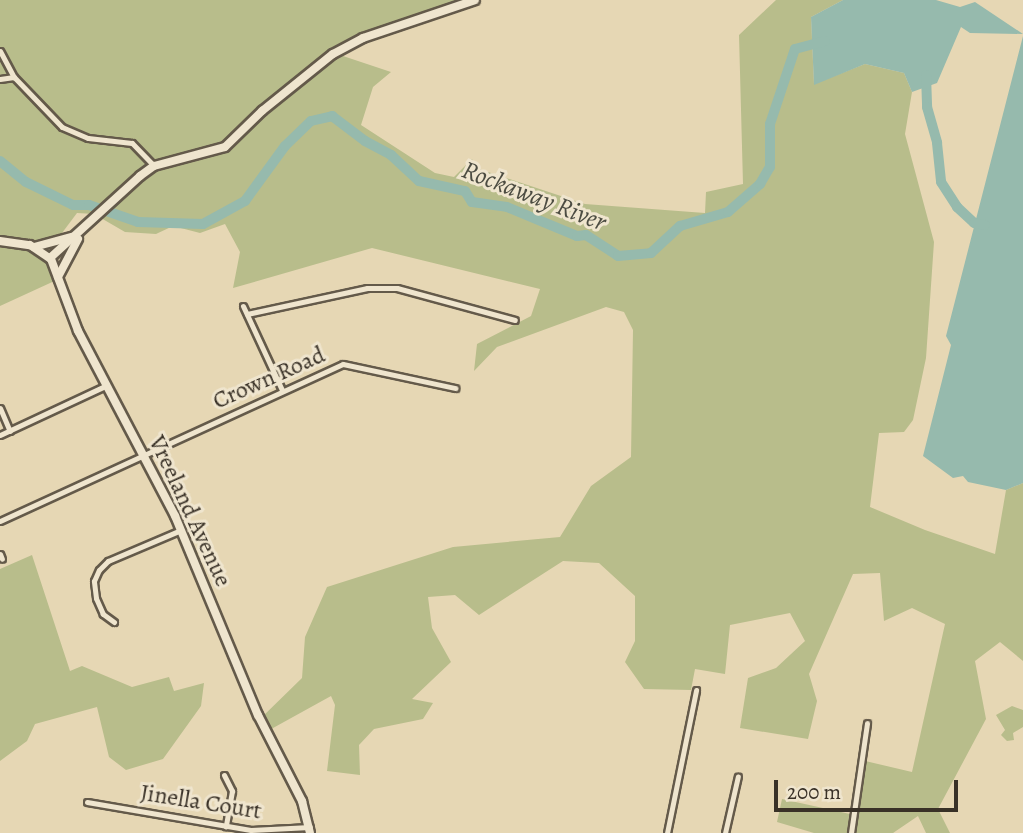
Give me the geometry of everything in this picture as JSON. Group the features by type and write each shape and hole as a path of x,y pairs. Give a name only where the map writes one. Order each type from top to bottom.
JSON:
{"street":[{"path":"34,247 50,258 81,233 130,184 154,166 225,147 262,111 352,43 475,0"},
{"path":"0,51 14,77 62,127 88,138 132,143 154,166"},
{"path":"0,79 14,77"},
{"path":"0,241 34,247 54,244 81,233"},
{"path":"58,277 81,233"},
{"name":"Vreeland Avenue","path":"50,258 70,314 181,530 258,715 302,801 310,830"},
{"path":"247,314 367,288 397,288 516,320"},
{"path":"243,306 282,390"},
{"name":"Crown Road","path":"0,521 343,364 455,388"},
{"path":"0,435 107,385"},
{"path":"0,408 10,431"},
{"path":"114,622 103,614 96,598 94,581 99,570 108,561 181,530"},
{"path":"667,833 696,690"},
{"path":"851,833 867,723"},
{"path":"224,775 232,791 226,826"},
{"path":"725,833 738,776"},
{"name":"Jinella Court","path":"87,802 265,831 310,830"}],"green space":[{"path":"0,0 476,0 331,52 391,72 373,87 361,125 435,173 454,177 472,159 476,168 585,204 705,213 706,192 743,184 739,35 776,0 843,0 811,17 814,84 865,64 904,73 912,92 905,134 934,242 926,358 913,420 904,432 879,433 870,507 925,530 995,554 1006,490 1023,483 1023,661 1000,642 975,661 986,719 938,809 950,833 926,833 918,816 893,833 814,833 777,822 782,799 850,814 861,760 912,772 945,624 912,608 884,621 880,573 853,574 809,674 817,701 808,739 740,728 748,678 776,668 805,641 790,613 730,625 725,674 695,669 691,690 644,689 625,662 635,641 635,596 599,563 563,561 479,615 455,595 428,597 432,628 451,662 412,699 433,703 423,719 374,729 359,745 360,775 327,771 335,705 331,696 264,733 259,720 302,678 305,637 327,587 453,547 560,537 591,486 631,457 633,330 624,312 606,307 497,347 474,371 477,344 531,316 540,289 372,248 233,288 240,252 225,224 200,233 173,226 156,234 125,232 94,214 77,213 62,233 33,243 61,278 0,306"},
{"path":"32,555 70,671 82,666 132,687 169,677 174,691 204,683 201,706 163,759 126,770 109,757 97,707 35,724 27,741 0,761 0,569"},
{"path":"1012,706 1023,710 1023,727 1013,733 1014,740 1007,741 1001,735 1005,730 996,715"}],"water":[{"path":"843,0 936,0 960,7 975,2 1023,34 970,33 961,27 937,83 912,92 904,73 865,64 814,85 811,17"},
{"path":"1023,36 1023,483 1006,490 968,482 963,476 953,478 923,456 951,345 946,336"}],"waterway":[{"name":"Rockaway River","path":"0,161 26,182 73,205 89,205 138,222 203,224 245,201 285,146 311,121 332,116 365,141 391,155 419,181 465,191 472,202 507,207 577,236 586,235 618,256 651,253 680,226 728,212 760,184 770,167 770,124 795,49 825,41"},
{"name":"Rockaway River","path":"926,75 927,107 937,143 941,182 957,207 974,223 985,225"}]}
